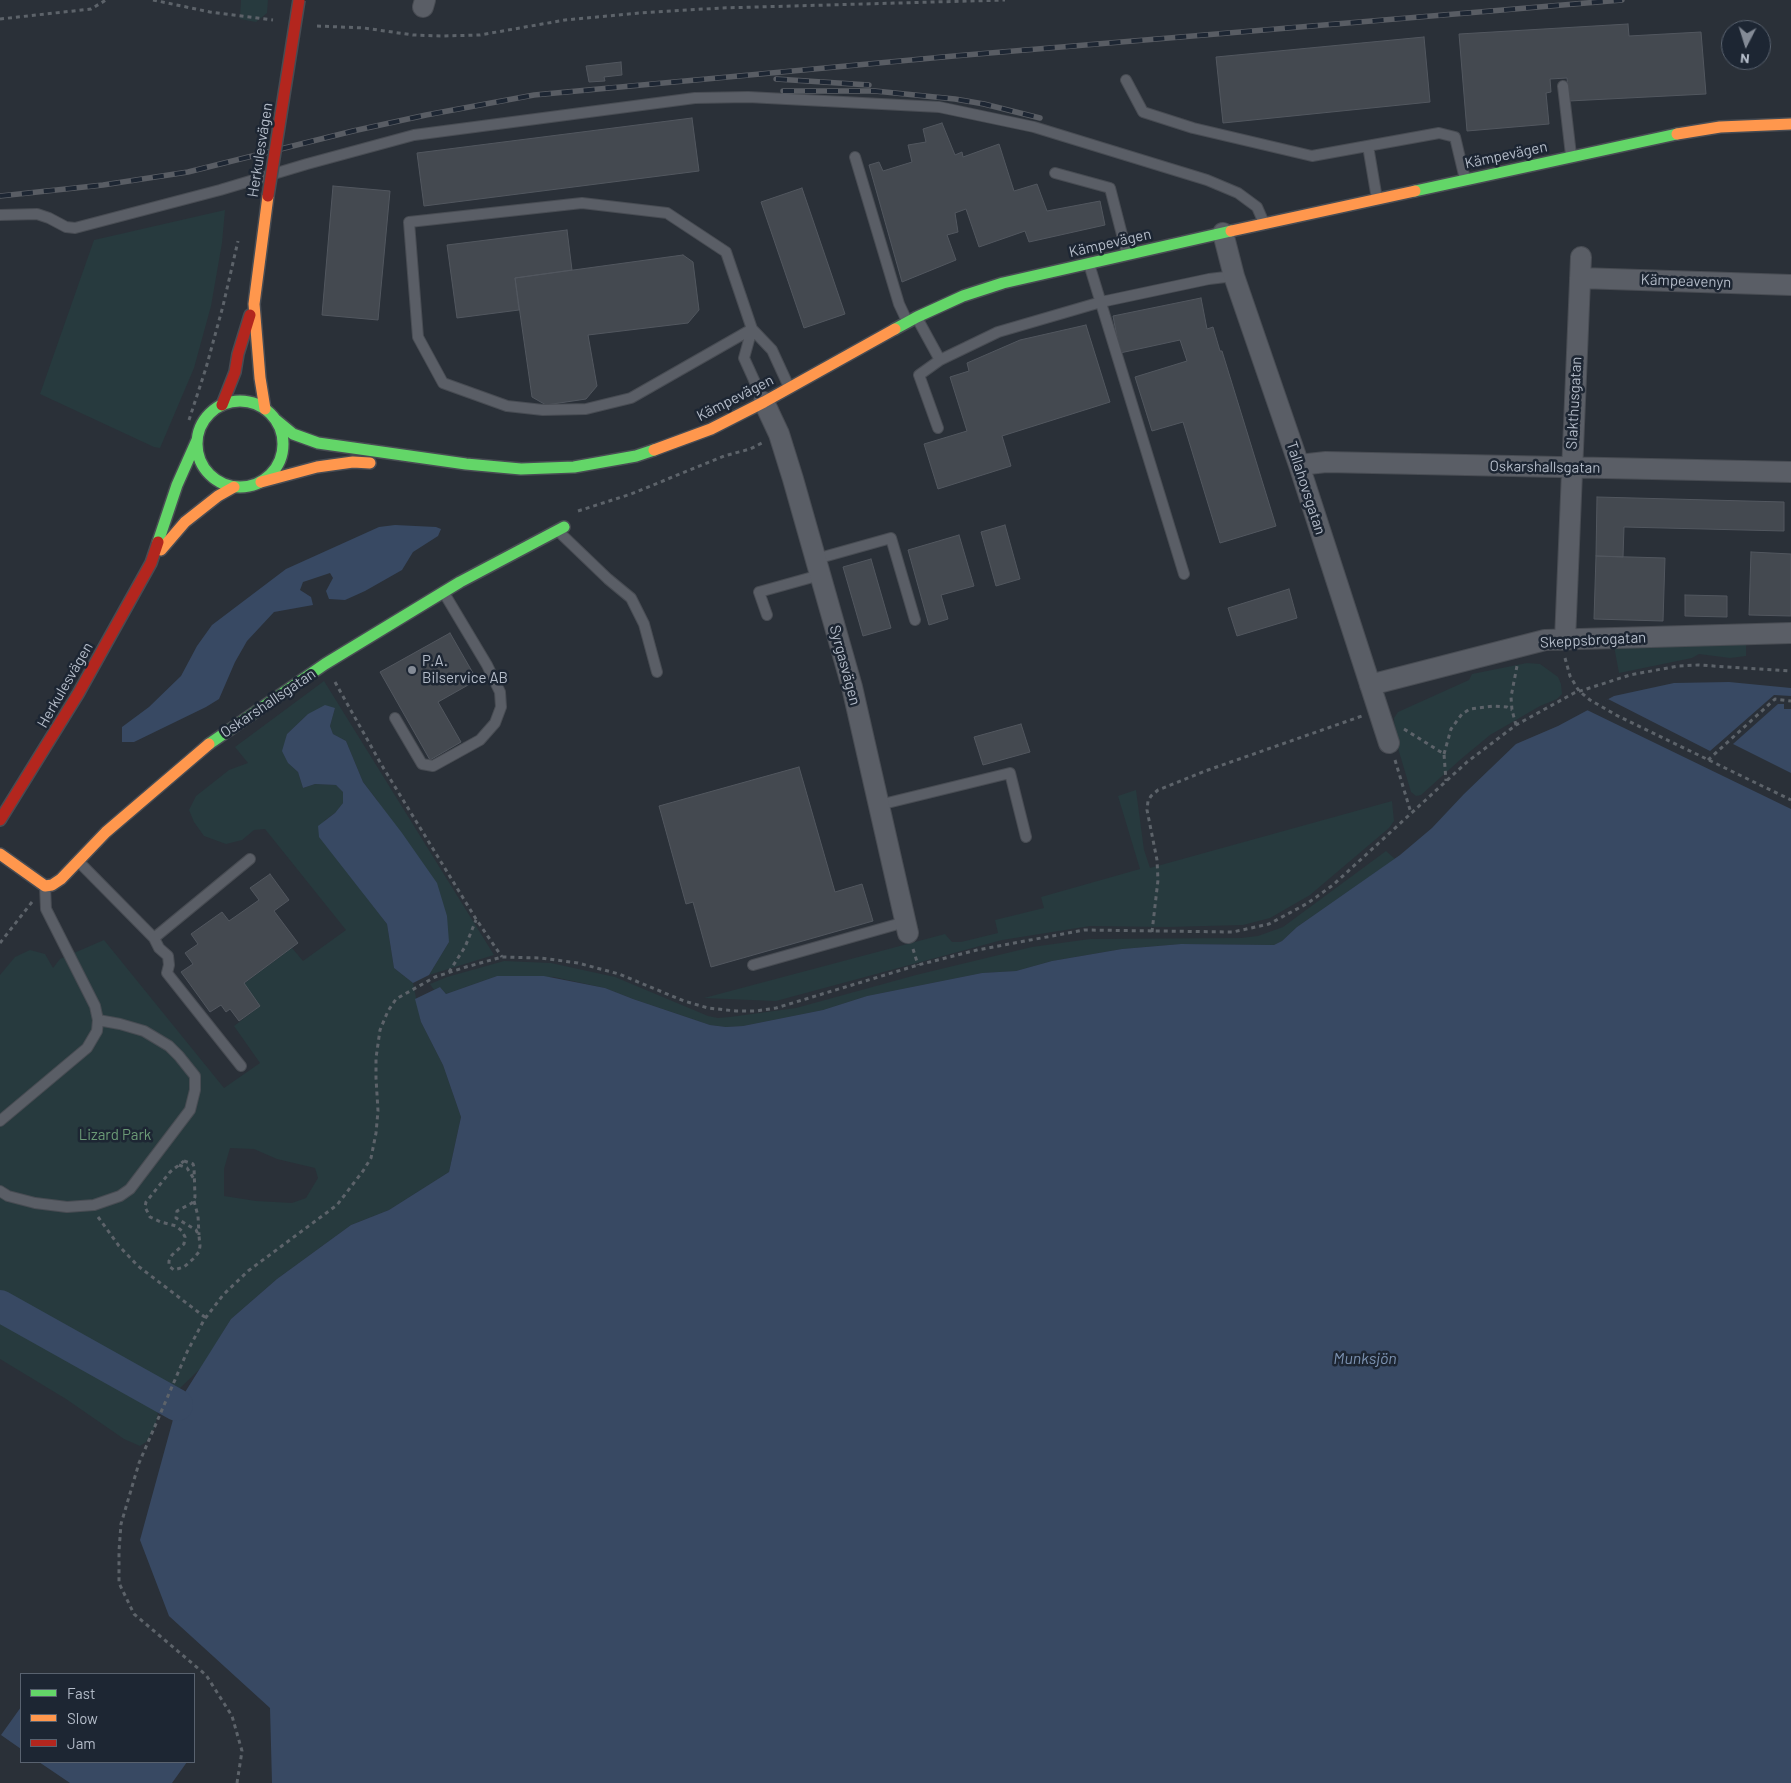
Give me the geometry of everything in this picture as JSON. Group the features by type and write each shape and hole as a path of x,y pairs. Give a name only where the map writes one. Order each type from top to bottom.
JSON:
{"main road":[{"name":"Herkulesvägen","path":"222,405 235,372 238,354 254,304 268,196 299,0"},
{"name":"Kämpevägen","path":"276,420 293,434 318,444 466,464 521,469 574,467 636,456 711,429 764,402 912,319 963,296 987,288 1089,263 1667,135 1711,129 1791,124"},
{"name":"Herkulesvägen","path":"254,304 260,378 265,409"},
{"path":"234,401 247,401 265,409 276,420 282,433 283,447 280,461 272,473 261,482 248,487 234,487 221,483 210,476 202,466 198,453 197,440 199,429 204,419 222,405 234,401"},
{"name":"Herkulesvägen","path":"151,563 177,485 197,440"},
{"name":"Kämpevägen","path":"261,482 317,467 352,462 466,464"},
{"name":"Herkulesvägen","path":"0,820 78,694 151,563 185,522 218,496 234,487"},
{"name":"Oskarshallsgatan","path":"45,886 52,885 61,879 106,832 203,748 325,664 444,592 561,528"},
{"path":"0,854 45,886"}],"street":[{"name":"Tallahovsgatan","path":"1223,233 1234,276 1299,465 1389,743"},
{"name":"Slakthusgatan","path":"1565,640 1581,257"},
{"name":"Kämpeavenyn","path":"1580,278 1791,285"},
{"name":"Syrgasvägen","path":"764,402 779,434 852,687 906,927"},
{"name":"Oskarshallsgatan","path":"1299,465 1326,462 1791,472"},
{"name":"Skeppsbrogatan","path":"1370,685 1545,640 1791,633"}],"lane":[{"path":"1126,80 1143,112 1193,128 1312,156 1438,133 1455,137 1465,180"},
{"path":"1563,86 1571,156"},
{"path":"0,215 37,214 66,227 75,228 414,135 695,98 748,97 939,107 1034,126 1207,180 1238,193 1257,207 1265,224"},
{"path":"1368,146 1377,199"},
{"path":"855,157 899,304 912,319 940,360"},
{"path":"1054,172 1110,188 1128,255"},
{"path":"752,329 631,398 586,409 543,410 507,406 443,383 418,337 408,222 582,203 667,213 726,252 752,329 772,350 789,387"},
{"path":"1089,263 1184,574"},
{"path":"938,428 919,375 940,360 998,332 1101,302 1209,279 1234,276"},
{"path":"752,329 744,358 764,402"},
{"path":"561,528 608,579 631,598 644,624 657,672"},
{"path":"767,615 759,592 891,538 915,620"},
{"path":"395,718 422,764 433,766 480,740 495,723 502,707 500,692 487,665 444,592"},
{"path":"878,805 1010,773 1026,837"},
{"path":"154,938 250,859"},
{"path":"78,861 154,938 159,948 168,956 169,965 166,973 241,1066"},
{"path":"0,1121 86,1048 97,1031 98,1020 95,1006 46,909 45,886"},
{"path":"753,965 906,927"},
{"path":"0,1191 20,1200 67,1207 89,1205 120,1196 130,1189 190,1110 195,1090 195,1076 169,1046 144,1031 98,1020"}],"path":[{"path":"0,19 91,9 106,0"},
{"path":"153,0 210,12 274,20"},
{"path":"311,25 364,28 414,36 480,35 565,20 639,13 721,8 1005,0"},
{"path":"188,424 224,306 238,236"},
{"path":"1565,640 1565,657 1570,676 1579,691 1590,700 1616,715 1791,800"},
{"path":"1516,725 1512,710 1513,685 1521,646"},
{"path":"325,664 381,764 476,919 502,957"},
{"path":"1444,754 1412,733 1380,716 1208,770 1158,790 1148,801 1147,810 1157,860 1158,880 1152,932 1233,932 1269,924 1308,903 1333,885 1467,762 1516,725 1579,691 1630,675 1678,666 1698,665 1791,671"},
{"path":"1708,760 1775,699 1791,701"},
{"path":"1446,781 1444,754 1451,729 1462,714 1470,709 1494,706 1507,707 1512,710"},
{"path":"1389,743 1411,813"},
{"path":"0,944 45,886"},
{"path":"449,973 465,947 476,919"},
{"path":"238,1783 242,1751 232,1716 206,1675 134,1614 119,1583 118,1551 121,1524 139,1463 187,1352 206,1318 223,1295 248,1271 337,1205 371,1158 378,1111 376,1058 380,1030 388,1011 396,999 434,977"},
{"path":"184,1161 193,1164 195,1180 194,1201 198,1216 199,1252 184,1267 174,1270 169,1266 169,1261 172,1255 184,1244 185,1238 182,1231 176,1226 154,1219 147,1213 145,1207 146,1202 179,1165 184,1161"},
{"path":"179,1165 187,1168 195,1180"},
{"path":"194,1201 177,1211 176,1218 196,1230 199,1236"},
{"path":"89,1205 119,1246 138,1266 206,1318"}],"green space":[{"path":"241,0 268,0 267,13 256,22 240,19"},
{"path":"225,210 222,243 211,306 194,368 160,448 154,447 40,394 94,240"},
{"path":"1746,640 1746,656 1730,658 1699,654 1692,658 1619,673 1614,646"},
{"path":"1527,663 1540,664 1558,677 1562,694 1557,699 1540,706 1490,735 1421,795 1416,796 1411,792 1395,738 1394,718 1398,712 1469,680 1472,674"},
{"name":"Lizard Park","path":"324,681 494,955 429,975 449,942 377,800 363,782 346,741 333,734 330,726 335,708 308,714 287,734 288,763 298,772 303,788 315,784 336,785 343,792 343,803 335,813 324,821 365,895 387,924 394,968 413,983 421,1022 443,1065 461,1117 449,1172 389,1210 351,1225 277,1279 231,1319 202,1367 179,1389 175,1389 171,1385 158,1412 155,1427 146,1442 140,1446 124,1439 66,1399 0,1359 0,975 15,957 30,950 45,954 53,968 60,959 104,940 224,1088 260,1063 234,1026 255,1010 238,988 292,948 303,961 346,930 265,829 254,830 242,840 226,844 204,836 194,822 189,810 196,796 229,770 248,763 235,747","holes":["230,1148 254,1149 277,1159 315,1168 318,1178 306,1198 292,1203 256,1201 224,1196 224,1169"]},
{"path":"1136,790 1144,850 1150,868 1392,801 1394,821 1389,828 1310,895 1270,918 1243,925 1168,927 1090,926 1002,940 776,1001 704,998 945,934 952,942 961,942 998,933 995,920 1044,908 1041,897 1140,869 1118,796"},
{"path":"1386,851 1395,859 1274,945 1181,944 1122,949 1052,961 1016,971 982,973 867,996 823,1010 743,1026 726,1027 710,1025 605,988 554,977 497,976 446,994 440,987 434,990 430,984 447,977 504,961 551,963 615,977 708,1016 718,1018 796,1008 916,975 1032,947 1090,939 1241,938 1258,936 1283,927"}],"water":[{"path":"395,525 436,527 441,529 438,536 413,552 402,570 345,600 329,599 326,591 333,578 330,573 303,582 300,590 311,597 313,605 274,612 247,641 235,662 219,699 134,742 122,742 122,727 149,707 181,676 197,646 212,625 286,569 379,527"},
{"name":"Munksjön","path":"1729,682 1791,688 1791,1783 272,1783 270,1708 169,1616 140,1540 177,1405 231,1319 277,1279 351,1225 389,1210 449,1172 461,1117 443,1065 421,1022 415,999 440,987 446,994 497,976 544,976 605,988 710,1025 726,1027 743,1026 823,1010 867,996 982,973 1016,971 1052,961 1122,949 1181,944 1274,945 1400,855 1432,828 1516,744 1558,726 1614,696 1674,683"},
{"path":"325,705 335,708 330,726 333,734 346,741 363,782 437,883 447,916 449,942 429,975 413,983 394,968 387,924 319,837 318,826 335,813 343,803 343,792 336,785 315,784 303,788 298,772 288,763 282,751 287,734 308,714"},
{"path":"20,1708 20,1748 1,1735"},
{"path":"40,1763 186,1763 172,1783 70,1783"}],"pier":[{"path":"1774,695 1791,696 1791,709 1784,709 1784,704 1778,704 1733,744 1791,773 1791,809 1587,710 1608,699 1710,751"}],"building":[{"path":"1628,24 1629,36 1701,32 1706,94 1569,101 1567,78 1550,79 1551,92 1546,93 1549,124 1467,131 1459,34"},
{"path":"1424,37 1430,102 1223,123 1216,57"},
{"path":"621,62 622,75 604,77 605,81 589,82 586,66"},
{"path":"692,118 699,171 424,206 417,153"},
{"path":"942,123 955,155 962,152 963,157 999,144 1014,191 1037,184 1047,211 1100,201 1105,225 1029,242 1025,231 979,247 966,209 955,213 958,232 947,235 956,260 902,282 869,165 879,162 883,171 912,162 908,145 926,142 923,129"},
{"path":"333,186 390,191 378,320 322,315"},
{"path":"802,188 845,314 804,328 761,202"},
{"path":"567,230 572,270 515,278 519,310 457,318 447,245"},
{"path":"683,255 693,262 699,310 688,323 588,335 597,386 586,399 546,405 532,397 515,278"},
{"path":"1201,298 1207,329 1213,327 1220,351 1222,351 1276,526 1220,543 1183,422 1152,431 1135,377 1187,361 1180,340 1120,353 1113,316"},
{"path":"1086,325 1110,402 1002,436 1011,466 938,489 924,444 967,431 950,377 969,371 967,363 1020,340"},
{"path":"1597,497 1784,502 1784,531 1624,527 1623,557 1596,556"},
{"path":"1005,525 1020,579 996,586 981,532"},
{"path":"959,535 974,586 941,595 948,619 929,625 908,550"},
{"path":"1751,552 1791,554 1791,616 1749,615"},
{"path":"1596,556 1665,558 1663,621 1594,619"},
{"path":"871,559 891,628 863,636 843,567"},
{"path":"1289,589 1297,618 1237,636 1228,608"},
{"path":"1685,595 1727,596 1727,617 1685,616"},
{"path":"450,633 477,680 438,702 461,742 430,760 380,672"},
{"path":"1021,724 1030,752 983,765 974,737"},
{"path":"799,767 835,892 862,884 873,921 711,967 693,902 686,904 659,806"},
{"path":"270,874 289,900 274,911 298,943 244,983 260,1006 239,1021 230,1009 226,1012 221,1005 210,1012 181,972 193,964 185,953 198,944 191,934 222,912 229,921 259,900 250,888"}],"waterway":[{"path":"0,1306 177,1405"}],"railway":[{"path":"0,196 103,185 188,172 353,131 534,95 954,56 1622,0"},
{"path":"776,79 869,85"},
{"path":"783,91 875,91 955,99 1040,118"}],"traffic: fast":[{"path":"1415,191 1677,134"},
{"path":"895,329 963,296 1003,283 1231,231"},
{"path":"240,401 256,404 264,408 276,420 280,428 283,444 280,460 276,468 264,480 256,484 240,487 224,484 216,480 204,468 200,460 197,444 200,428 204,420 216,408 224,404 240,401"},
{"path":"276,420 293,434 318,443 466,464 521,469 574,467 636,456 654,450"},
{"path":"158,542 177,485 197,440"},
{"path":"209,744 325,664 460,582 564,527"}],"traffic: slow":[{"path":"1677,134 1720,127 1791,124"},
{"path":"1231,231 1415,191"},
{"path":"265,409 260,378 254,304 268,196"},
{"path":"654,450 711,429 764,402 895,329"},
{"path":"261,482 317,467 353,462 370,463"},
{"path":"161,550 185,522 218,496 234,487"},
{"path":"0,854 45,886 52,885 61,879 106,832 209,744"}],"traffic: jam":[{"path":"268,196 299,0"},
{"path":"222,405 235,372 238,354 250,315"},
{"path":"0,820 78,694 151,563 158,542"}],"place":[{"name":"P.A. Bilservice AB","path":"412,670"}]}
